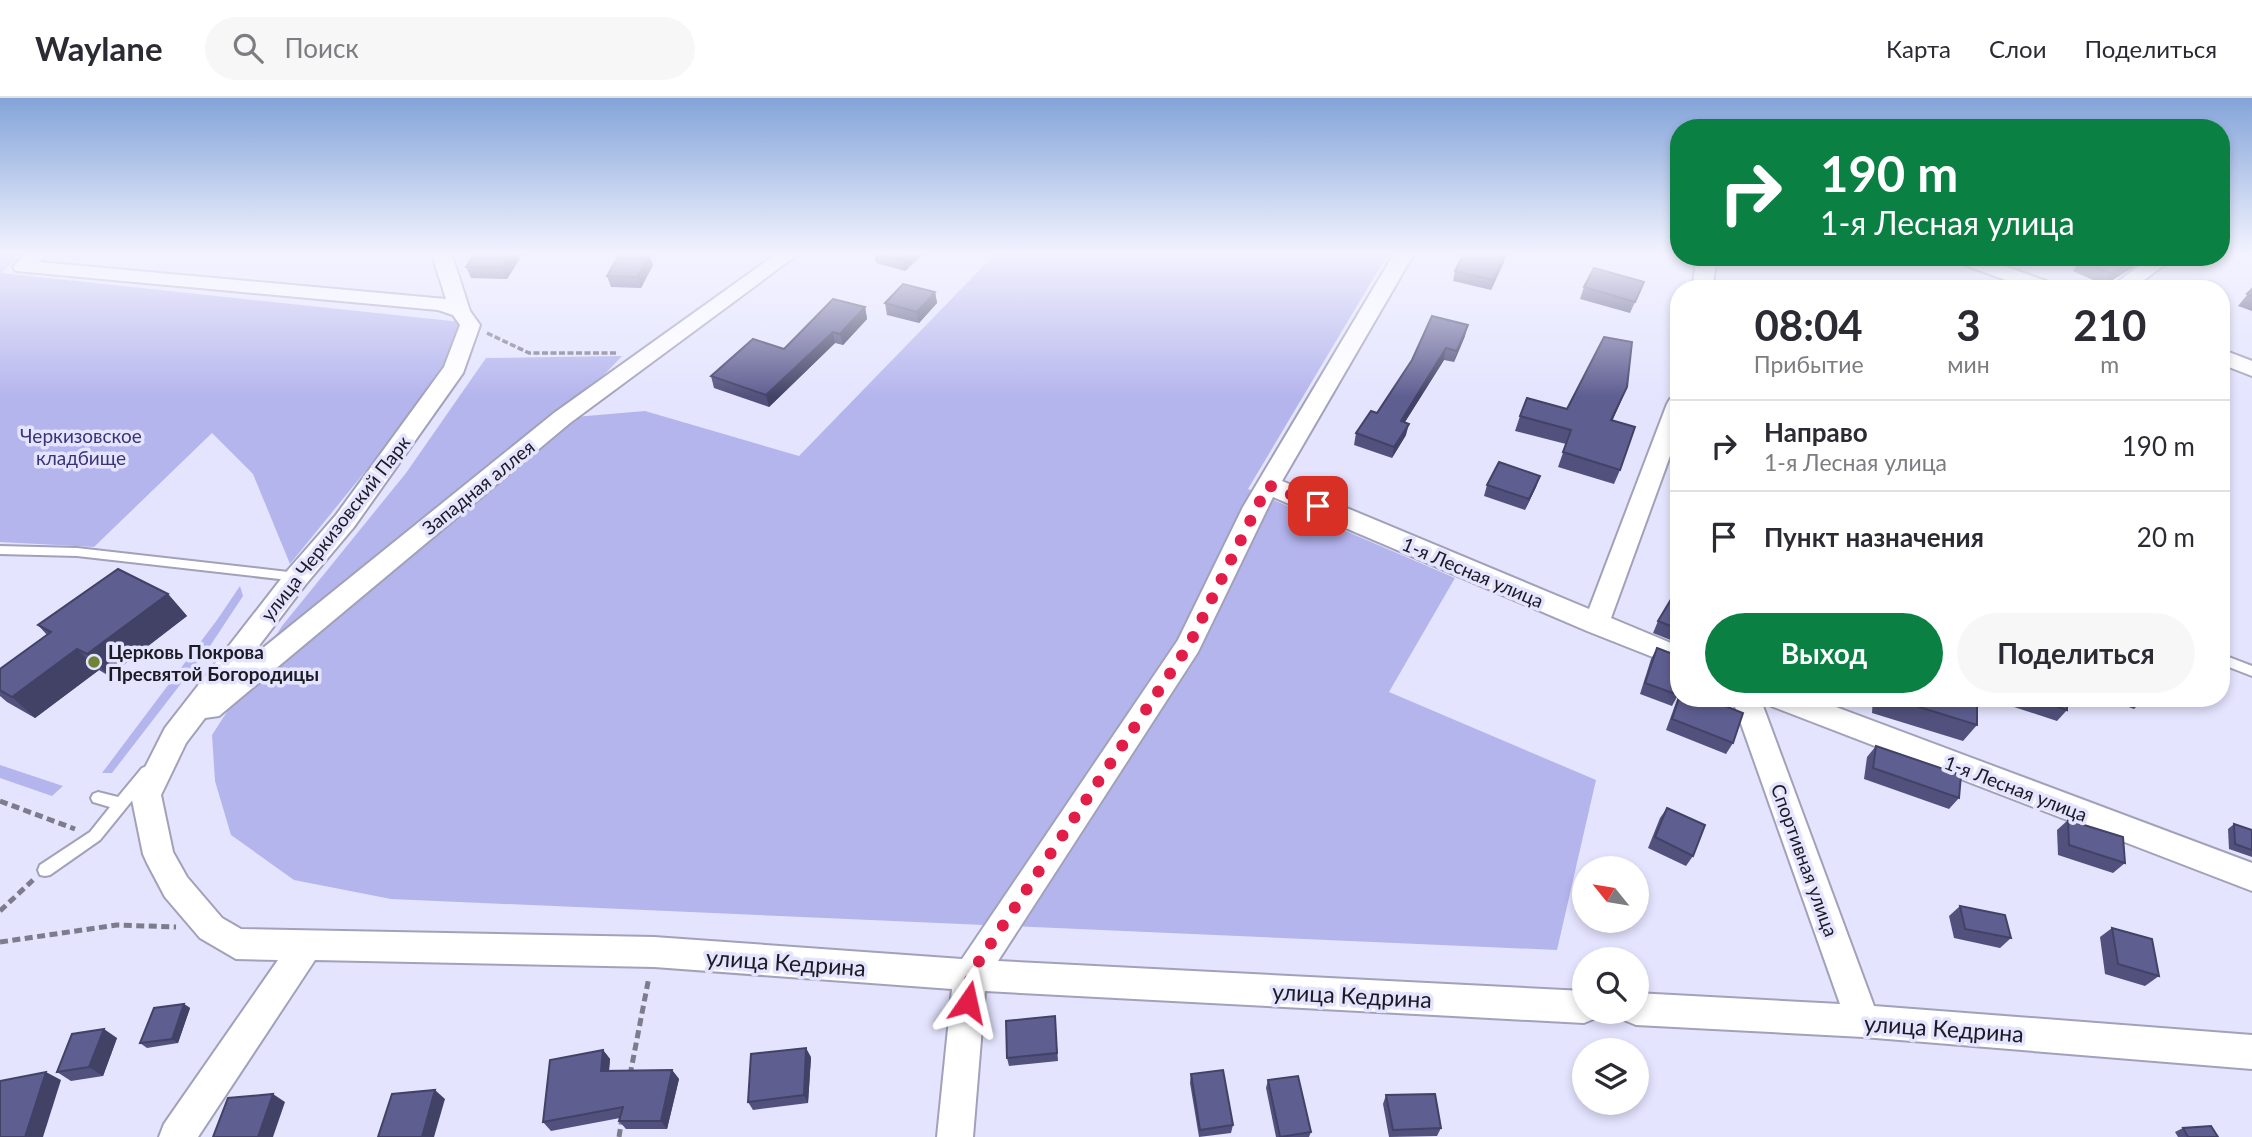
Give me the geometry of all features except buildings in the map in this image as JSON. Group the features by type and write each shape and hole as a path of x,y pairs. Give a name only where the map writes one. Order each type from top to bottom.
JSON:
{"street":[{"path":"399,300 427,303 465,318"},
{"path":"459,300 465,318"},
{"name":"Западная аллея","path":"175,736 562,418 723,300"},
{"path":"956,1137 970,975 1189,645 1268,485 1376,300"},
{"name":"улица Черкизовский Парк","path":"175,736 297,577 345,521 455,368 465,318"},
{"path":"2230,360 2252,369"},
{"path":"1596,624 1670,425"},
{"name":"1-я Лесная улица","path":"1268,485 1670,654"},
{"name":"Спортивная улица","path":"1749,707 1863,1021"},
{"name":"1-я Лесная улица","path":"1805,707 2252,877"},
{"name":"улица Кедрина","path":"175,736 146,795 150,827 158,854 176,887 211,928 236,944 654,952 970,975 1572,1006"},
{"path":"177,1137 307,945"},
{"name":"улица Кедрина","path":"1649,1010 1863,1021 2252,1052"}],"lane":[{"path":"0,550 77,552 297,577"},
{"path":"2230,662 2252,671"},
{"path":"44,870 95,836 175,736"},
{"path":"99,799 121,804"}],"path":[{"path":"465,318 529,353 650,353"},
{"path":"0,801 95,836"},
{"path":"1,908 44,870"},
{"path":"0,942 117,925 211,928"},
{"path":"629,1084 654,952"},
{"path":"619,1137 624,1111"}],"green space":[{"name":"Черкизовское кладбище","path":"0,300 259,300 461,322 442,367 398,431 290,564 253,474 212,433 94,547 0,542"},
{"path":"950,300 1360,300 1248,489 1455,578 1389,692 1596,780 1579,856 1572,856 1572,885 1557,950 391,899 294,880 231,835 215,781 212,735 282,626 406,473 486,358 622,356 563,418 645,411 799,456"},
{"path":"240,586 243,596 210,646 112,773 102,773 217,620"},
{"path":"0,765 63,786 52,796 0,778"}],"place":[{"name":"Церковь Покрова Пресвятой Богородицы","path":"94,662"}],"route":[{"path":"968,1002 970,975 1189,645 1268,485 1318,506"}]}
